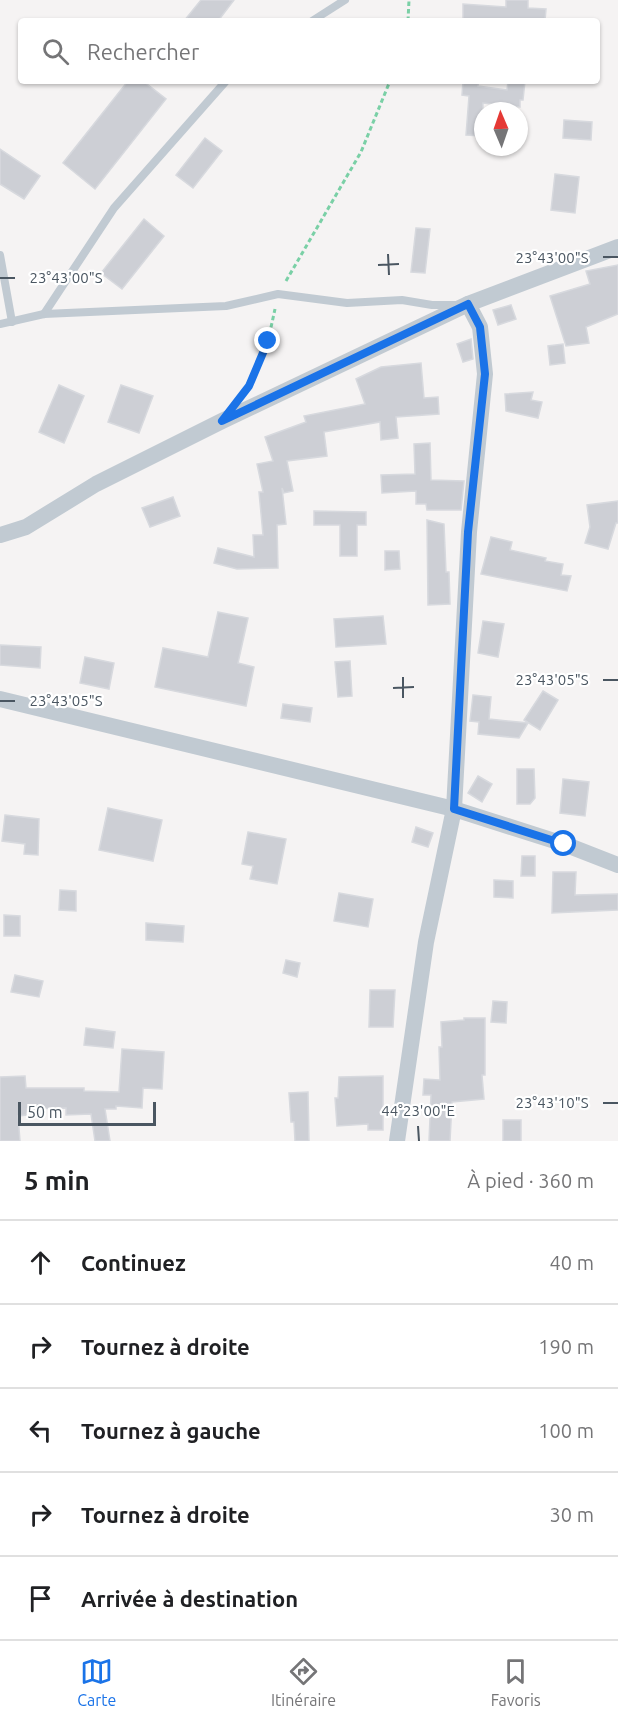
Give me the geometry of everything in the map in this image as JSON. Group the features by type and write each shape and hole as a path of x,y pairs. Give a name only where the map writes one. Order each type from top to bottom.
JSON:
{"street":[{"path":"0,535 26,527 96,484 222,421 468,304 618,247"},
{"path":"397,1141 426,942 454,809 468,532 485,374 480,327 468,304"},
{"path":"0,699 454,809 564,844 618,865"}],"lane":[{"path":"317,18 345,0"},
{"path":"44,314 114,208 223,84"},
{"path":"0,255 12,322"},
{"path":"0,324 44,314 226,306 278,294 347,303 402,300 432,305 468,304"}],"path":[{"path":"408,18 409,0"},
{"path":"243,394 249,386 268,341 278,294 361,152 389,84"}],"building":[{"path":"201,0 234,0 220,18 186,18"},
{"path":"506,0 528,0 528,8 546,9 545,18 463,18 463,4 506,7"},
{"path":"126,84 147,84 166,99 95,189 63,163"},
{"path":"463,84 478,84 478,86 507,90 508,84 525,84 523,100 520,102 474,102 474,136 466,135 469,96 462,95"},
{"path":"564,120 592,122 591,140 563,138"},
{"path":"205,138 222,151 193,188 176,175"},
{"path":"0,149 40,176 24,199 0,184"},
{"path":"555,174 579,177 575,213 551,210"},
{"path":"144,219 164,236 122,289 101,273"},
{"path":"416,228 430,229 425,273 411,272"},
{"path":"618,265 618,314 586,327 589,343 566,346 550,296 590,284 586,271"},
{"path":"511,305 516,319 498,325 493,310"},
{"path":"471,339 473,359 463,362 457,344"},
{"path":"563,344 565,363 550,365 548,346"},
{"path":"421,363 424,398 438,397 439,414 396,417 398,438 381,440 380,422 324,432 327,456 287,461 293,491 284,493 282,488 286,524 277,525 278,568 237,569 214,563 218,548 254,557 253,535 263,535 259,492 263,492 257,464 273,461 265,437 306,422 304,416 365,404 356,379 381,367"},
{"path":"59,385 84,396 64,443 39,432"},
{"path":"121,385 153,396 139,433 108,422"},
{"path":"533,392 531,400 542,402 538,418 506,411 505,394"},
{"path":"430,443 431,480 464,481 461,510 427,510 426,504 416,504 416,491 382,493 381,475 415,474 414,444"},
{"path":"173,497 180,516 150,527 142,508"},
{"path":"618,501 618,523 616,523 608,549 585,543 590,527 587,505"},
{"path":"314,511 366,512 366,525 357,525 357,556 340,556 340,525 314,525"},
{"path":"427,520 444,524 450,604 428,605"},
{"path":"491,537 512,542 510,550 563,564 561,575 571,576 567,591 481,574"},
{"path":"385,551 399,551 400,569 385,570"},
{"path":"218,612 248,618 238,663 254,667 246,706 155,687 163,648 208,657"},
{"path":"383,616 386,644 336,647 334,619"},
{"path":"483,621 504,624 498,657 478,653"},
{"path":"0,645 41,647 40,668 0,665"},
{"path":"85,657 114,663 109,689 80,683"},
{"path":"350,661 352,696 338,697 335,662"},
{"path":"543,691 558,700 540,730 524,720"},
{"path":"473,695 491,697 489,719 528,723 519,738 478,734 479,722 470,721"},
{"path":"283,704 312,708 310,722 281,718"},
{"path":"517,769 534,769 535,798 530,804 517,804"},
{"path":"478,776 492,784 482,802 468,793"},
{"path":"563,779 589,782 585,816 560,813"},
{"path":"108,808 162,820 153,861 99,850"},
{"path":"5,815 39,819 38,855 24,854 25,844 2,841"},
{"path":"416,827 433,833 428,847 412,842"},
{"path":"248,832 286,839 277,884 250,879 253,866 242,864"},
{"path":"522,856 535,856 535,876 521,876"},
{"path":"553,872 576,872 575,895 618,894 618,910 552,913"},
{"path":"494,880 513,881 513,898 494,897"},
{"path":"60,890 76,891 76,911 59,910"},
{"path":"339,893 373,899 368,927 334,921"},
{"path":"4,915 20,916 20,936 4,936"},
{"path":"146,923 184,926 183,942 146,940"},
{"path":"286,960 300,963 297,977 283,973"},
{"path":"15,975 43,981 39,997 11,992"},
{"path":"370,990 395,990 393,1027 369,1027"},
{"path":"493,1001 507,1002 506,1023 491,1022"},
{"path":"464,1018 485,1018 485,1075 482,1075 484,1099 452,1102 450,1141 429,1141 431,1095 423,1095 424,1079 440,1080 441,1022 464,1020"},
{"path":"86,1028 115,1032 113,1048 84,1045"},
{"path":"122,1049 164,1052 162,1089 143,1088 142,1108 116,1106 116,1109 105,1109 110,1141 95,1141 91,1114 66,1115 66,1108 27,1109 27,1115 18,1116 20,1141 0,1141 0,1077 25,1076 26,1088 84,1088 84,1091 119,1092"},
{"path":"383,1076 383,1130 368,1130 368,1124 337,1126 335,1098 338,1098 339,1077"},
{"path":"308,1092 309,1141 295,1141 289,1093"},
{"path":"503,1120 521,1120 521,1141 503,1141"}],"route":[{"path":"268,341 249,386 222,421 468,304 480,327 485,374 468,532 454,809 564,844"}]}
